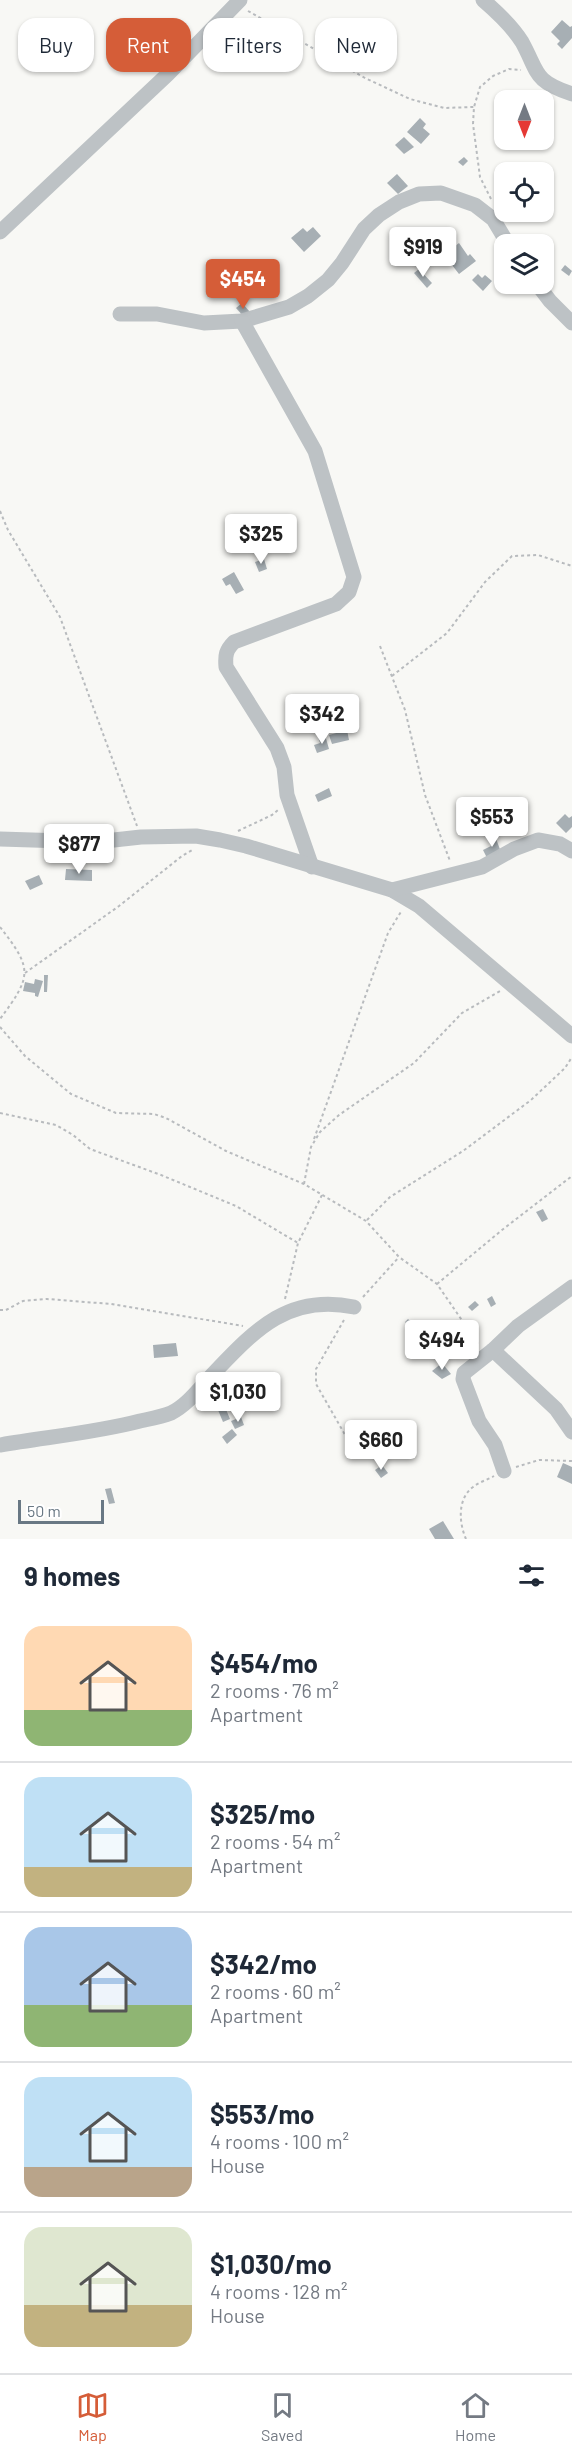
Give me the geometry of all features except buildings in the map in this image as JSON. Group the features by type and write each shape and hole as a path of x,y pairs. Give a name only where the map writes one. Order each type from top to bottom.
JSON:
{"street":[{"path":"483,0 522,42 538,75 550,85 572,94"},
{"path":"0,232 168,75 236,1"},
{"path":"120,314 157,314 204,322 242,321 289,307 309,296 328,279 342,263 364,229 399,202 419,194 441,193 475,205 493,219 502,234"},
{"path":"544,294 572,323"},
{"path":"242,321 315,451 354,577 349,592 336,604 296,621 234,642 226,650 226,667 277,748 284,767 289,800 312,867"},
{"path":"0,839 96,843 141,837 196,836 246,846 392,890 419,906 572,1036"},
{"path":"392,890 482,867 514,849 538,840 570,847"},
{"path":"504,1471 495,1444 479,1421 463,1379 464,1372 518,1326 572,1287"},
{"path":"0,1445 113,1428 170,1413 190,1400 258,1329 282,1313 319,1303 333,1302 354,1307"},
{"path":"490,1352 556,1409 572,1432"}],"path":[{"path":"236,1 365,78 410,99 444,108 474,107"},
{"path":"493,219 490,197 480,177 473,124 474,107 480,87 493,76 509,69 538,75"},
{"path":"0,510 8,530 60,617 141,837"},
{"path":"392,676 447,633 485,582 512,556 538,555 572,566"},
{"path":"380,646 405,710 425,795 454,875"},
{"path":"25,973 119,906 182,856 272,815 289,800"},
{"path":"304,1184 311,1148 388,933 408,899"},
{"path":"0,927 19,951 24,961 25,973 19,993 0,1019"},
{"path":"311,1148 320,1132 333,1120 414,1063 462,1013 511,986"},
{"path":"0,1027 25,1056 71,1094 116,1113 154,1114 166,1118 226,1151 304,1184 366,1221 399,1257 437,1284 490,1352"},
{"path":"366,1221 390,1197 463,1151 522,1107 565,1068 572,1057"},
{"path":"0,1113 56,1125 90,1149 236,1206 298,1243"},
{"path":"437,1284 572,1176"},
{"path":"282,1313 298,1243 322,1195"},
{"path":"352,1447 316,1384 316,1369 337,1328 399,1257"},
{"path":"0,1310 32,1299 61,1300 166,1312 258,1329"}]}
